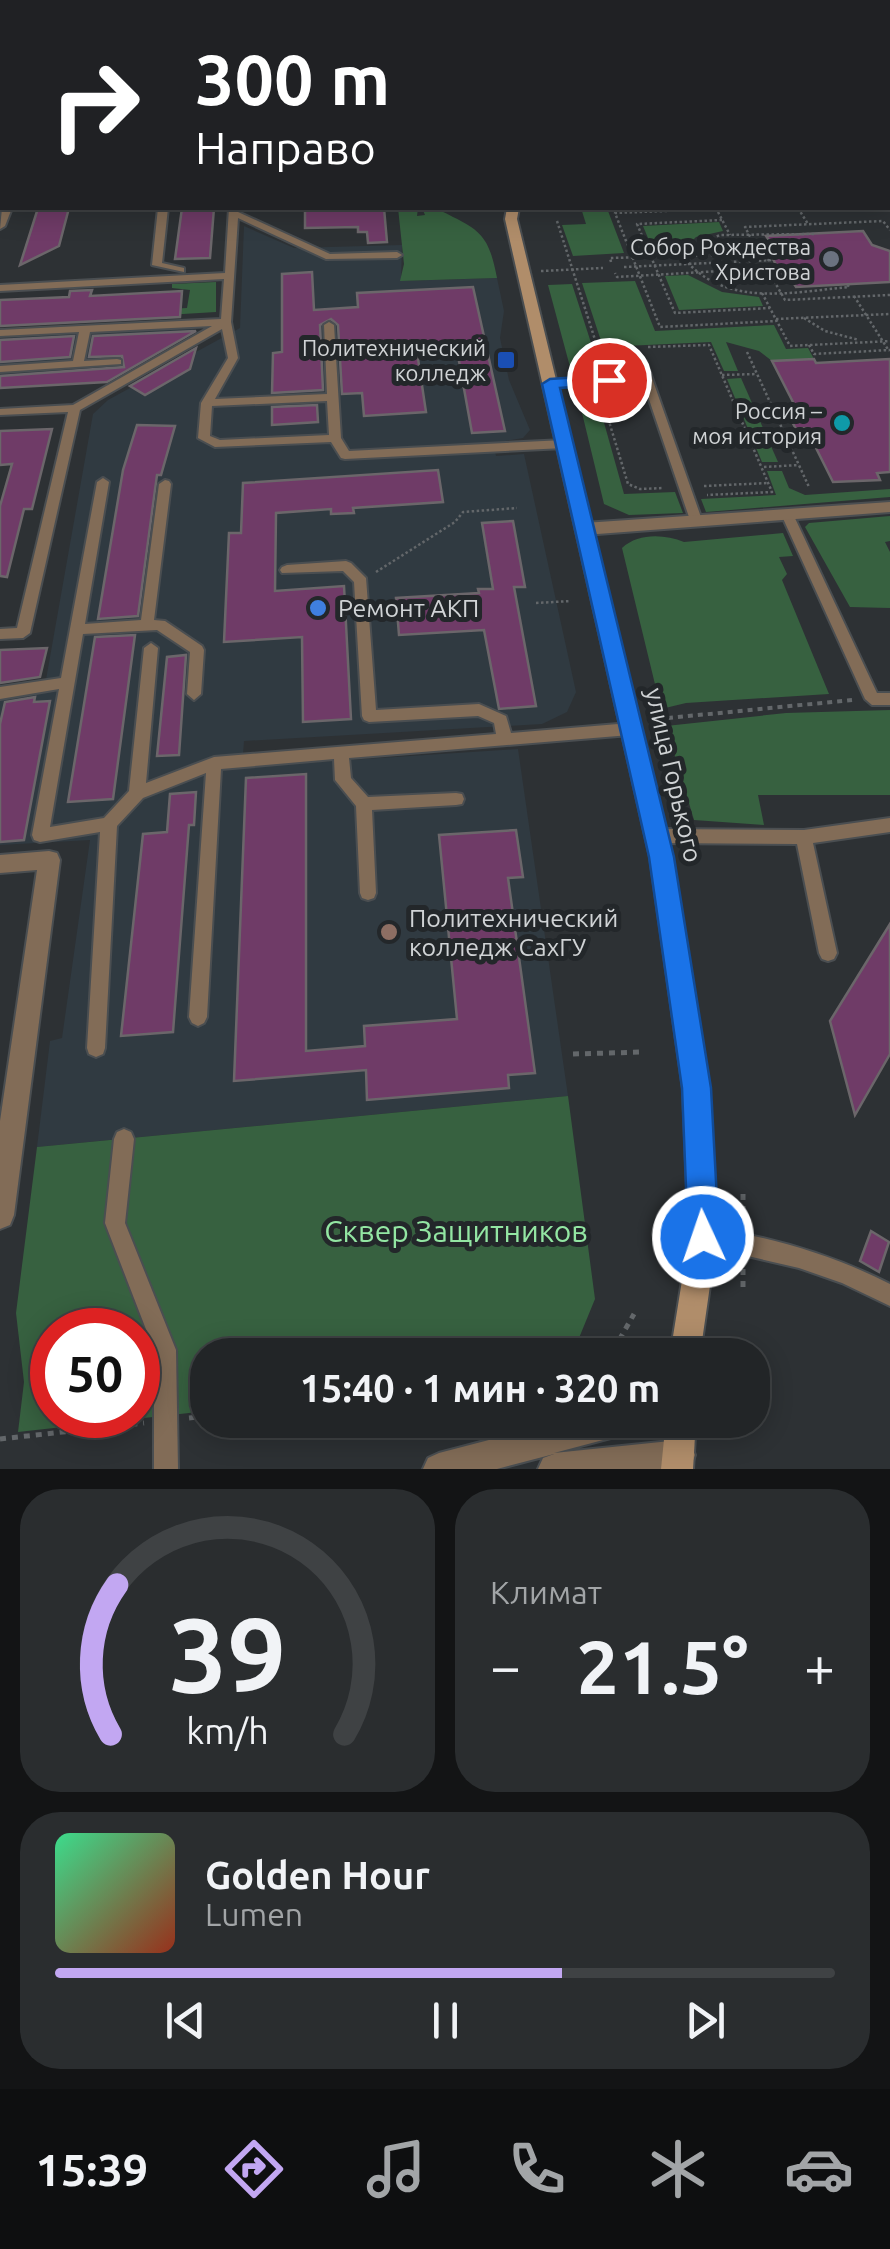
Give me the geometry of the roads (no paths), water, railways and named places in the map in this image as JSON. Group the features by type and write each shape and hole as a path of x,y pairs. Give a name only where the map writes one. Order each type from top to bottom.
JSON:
{"main road":[{"name":"улица Горького","path":"509,211 656,836 696,1088 703,1237 688,1338"}],"street":[{"path":"584,528 890,506"},
{"path":"0,864 49,860 0,1215"},
{"path":"439,1469 555,1438"},
{"path":"554,1469 678,1462"}],"lane":[{"path":"163,210 157,265 170,270 229,272"},
{"path":"336,438 219,444 204,438 207,403 233,358 226,322 234,210 329,257 397,256"},
{"path":"0,288 229,272"},
{"path":"0,333 226,322"},
{"path":"0,412 75,408 226,322"},
{"path":"329,325 336,438 345,455 564,444"},
{"path":"78,364 85,329"},
{"path":"550,384 609,380 604,362 641,361 696,520"},
{"path":"0,369 117,362"},
{"path":"207,403 333,398"},
{"path":"0,634 24,633 75,408"},
{"path":"104,482 40,834 110,824"},
{"path":"147,624 165,484"},
{"path":"787,514 872,699 890,700"},
{"path":"286,570 346,566 361,580 369,716 478,710 501,720 505,739"},
{"path":"78,629 160,625 197,650 194,694"},
{"path":"136,793 150,648"},
{"path":"0,693 68,682"},
{"path":"96,1048 110,824 136,793 214,763 630,728"},
{"path":"342,752 343,780 364,804 368,893"},
{"path":"198,1018 214,763"},
{"path":"364,804 456,798"},
{"path":"656,836 804,837 890,825"},
{"path":"804,837 828,953"},
{"path":"124,1138 115,1222 165,1350 166,1469"},
{"path":"703,1237 743,1242 848,1272 890,1295"}],"place":[{"name":"Собор Рождества Христова","path":"831,259"},
{"name":"Политехнический колледж","path":"506,360"},
{"name":"Россия – моя история","path":"842,423"},
{"name":"Ремонт АКП","path":"318,608"},
{"name":"Политехнический колледж СахГУ","path":"389,932"}],"park label":[{"name":"Сквер Защитников","path":"456,1231"}]}
